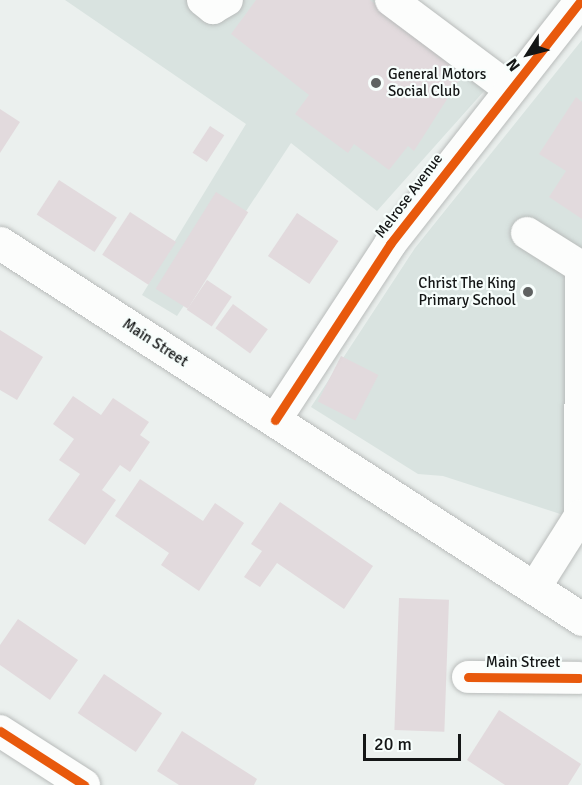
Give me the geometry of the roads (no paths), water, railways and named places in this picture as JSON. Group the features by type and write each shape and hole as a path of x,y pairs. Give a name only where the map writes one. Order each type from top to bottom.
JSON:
{"main road":[{"name":"Main Street","path":"0,243 582,619"}],"street":[{"path":"203,0 213,8 227,0"},
{"path":"391,0 510,89"},
{"name":"Melrose Avenue","path":"275,420 390,244 581,0"},
{"path":"527,233 581,267 580,516 534,589"},
{"name":"Main Street","path":"468,677 581,679"},
{"path":"0,731 84,785"}],"place":[{"name":"General Motors Social Club","path":"376,83"},
{"name":"Christ The King Primary School","path":"528,292"}]}
